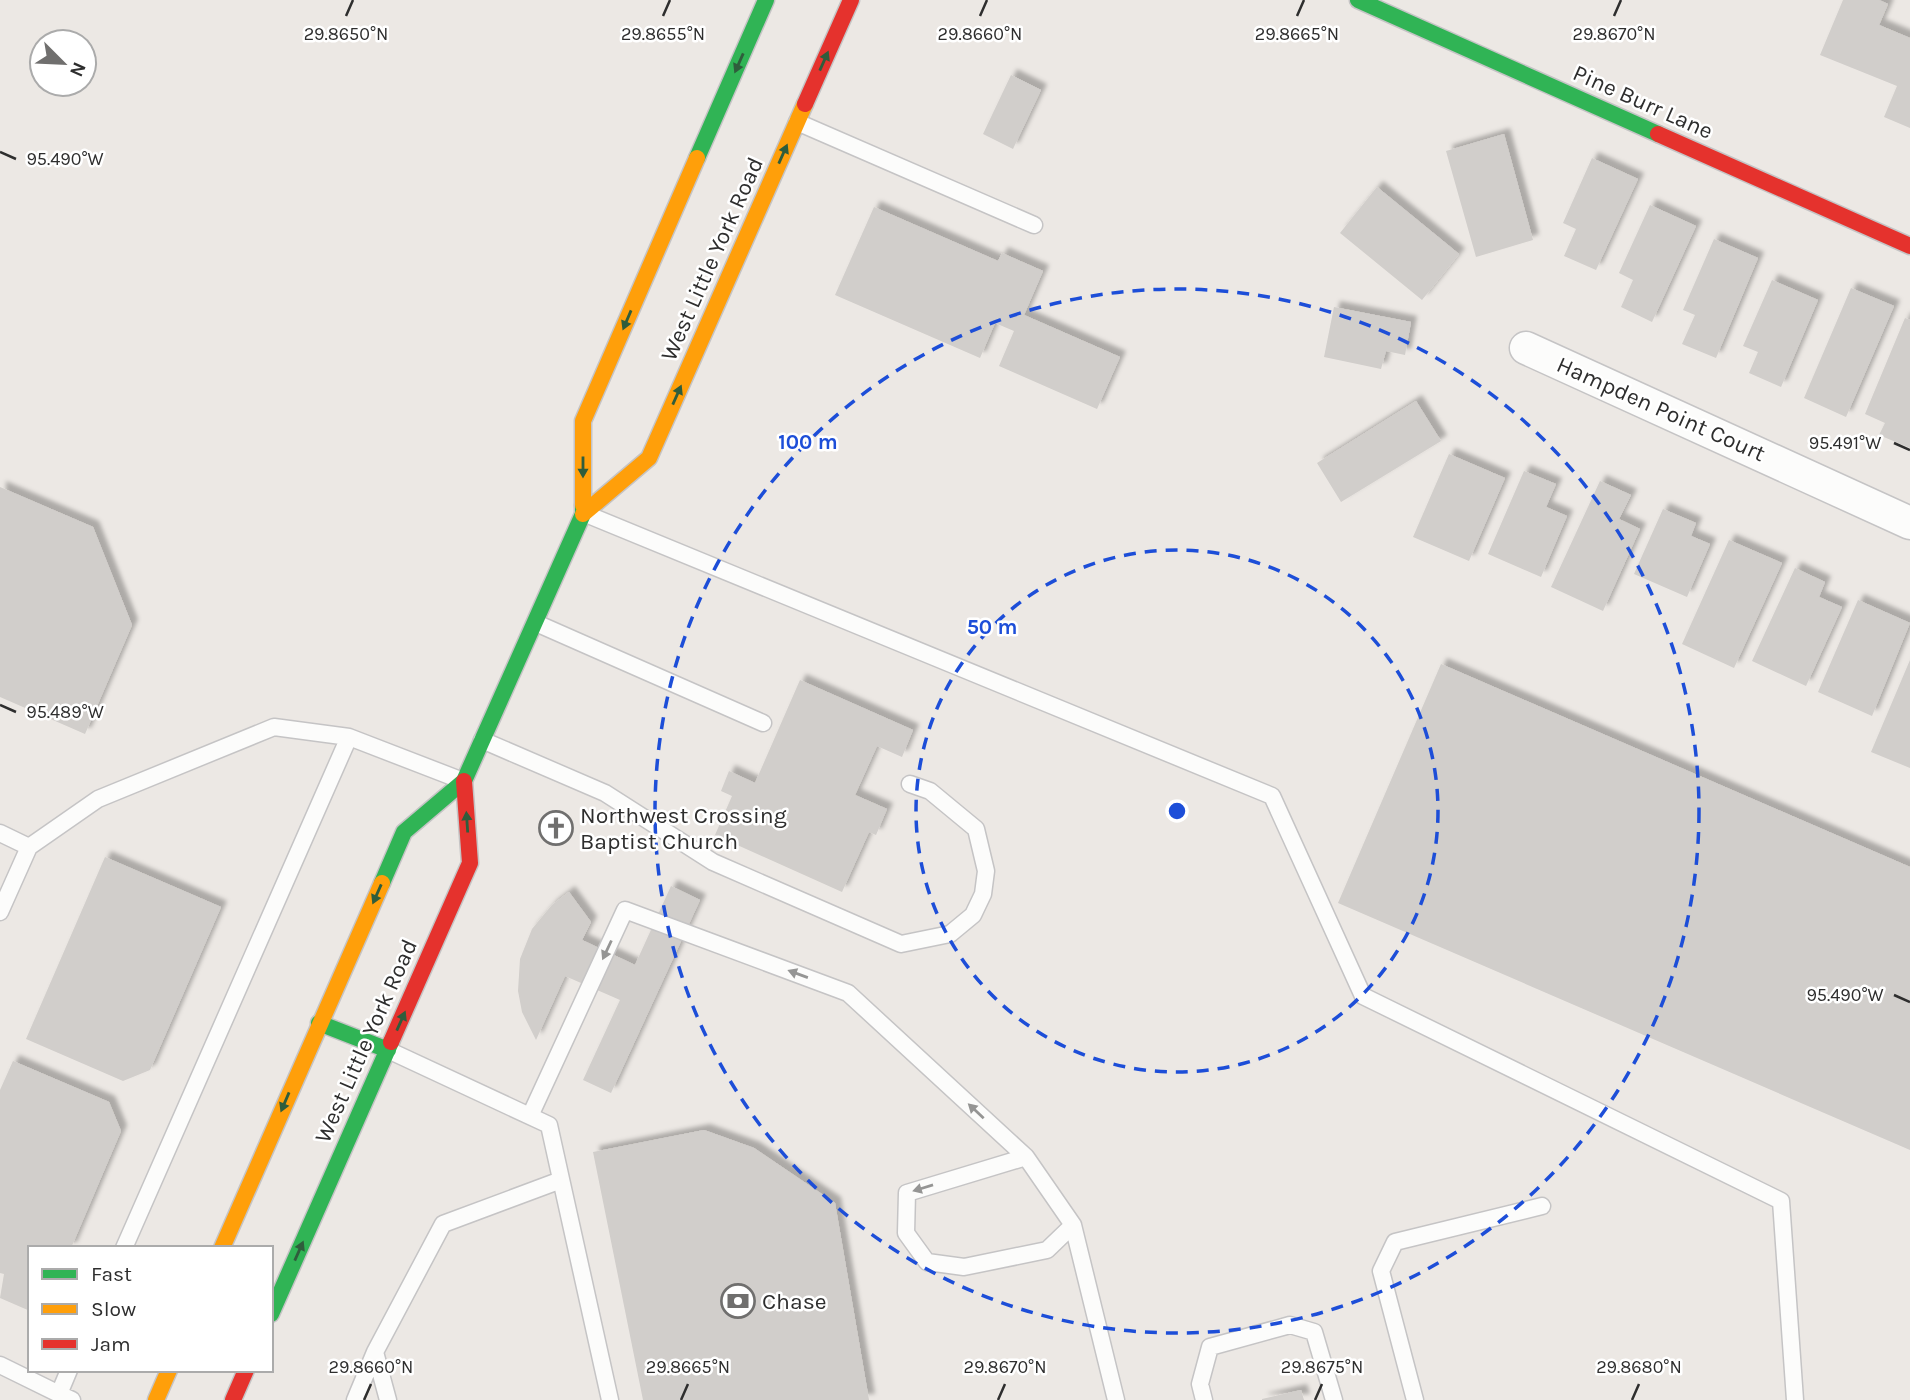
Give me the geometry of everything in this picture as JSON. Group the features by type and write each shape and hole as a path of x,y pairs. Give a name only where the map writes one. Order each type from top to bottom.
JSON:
{"main road":[{"name":"West Little York Road","path":"223,1246 318,1023 404,832 464,781 536,623 583,513 583,421 766,0"},
{"name":"West Little York Road","path":"583,513 649,458 851,0"},
{"name":"Pine Burr Lane","path":"1358,0 1910,246"},
{"name":"West Little York Road","path":"273,1309 470,863 464,781"},
{"path":"318,1023 388,1050"},
{"path":"156,1400 168,1372"},
{"path":"233,1400 245,1372"}],"street":[{"name":"Hampden Point Court","path":"1526,348 1910,523"}],"lane":[{"path":"797,122 1034,225"},
{"path":"583,513 1272,796 1363,996 1781,1201 1795,1400"},
{"path":"536,623 763,723"},
{"path":"0,912 30,846 98,799 274,727 349,737 464,781"},
{"path":"125,1246 349,737"},
{"path":"482,740 605,793 713,862 901,944 950,934 973,915 984,894 986,872 976,829 930,791 909,784"},
{"path":"0,833 30,846"},
{"path":"530,1116 625,911 848,992 1026,1157 1073,1225 1116,1400"},
{"path":"388,1050 549,1125 610,1400"},
{"path":"1026,1157 907,1193 905,1233 927,1262 964,1267 1047,1250 1073,1225"},
{"path":"355,1400 374,1352 443,1224 561,1180"},
{"path":"1415,1400 1381,1271 1395,1242 1542,1206"},
{"path":"1204,1400 1200,1384 1210,1347 1290,1325 1314,1332 1334,1400"},
{"path":"374,1352 388,1400"},
{"path":"0,1365 66,1397 69,1372"}],"building":[{"path":"1843,0 1879,0 1888,4 1879,25 1910,38 1910,128 1884,117 1897,86 1820,55"},
{"path":"1011,75 1041,90 1013,149 983,134"},
{"path":"1504,134 1533,240 1476,257 1446,151"},
{"path":"1592,158 1638,179 1596,270 1564,256 1576,229 1563,223"},
{"path":"1377,187 1459,254 1422,300 1340,233"},
{"path":"1650,205 1696,226 1652,322 1621,307 1633,280 1619,273"},
{"path":"874,207 998,261 1002,253 1043,271 1024,315 1120,357 1097,409 999,366 1014,331 995,323 980,358 835,295"},
{"path":"1714,239 1758,258 1716,358 1682,344 1695,315 1683,310"},
{"path":"1772,280 1818,300 1781,387 1749,373 1758,352 1743,346"},
{"path":"1851,288 1894,306 1846,417 1804,398"},
{"path":"1334,307 1411,322 1405,355 1386,351 1381,369 1324,357"},
{"path":"1905,318 1910,320 1910,448 1879,435 1885,423 1865,414"},
{"path":"1416,401 1441,441 1341,502 1317,463"},
{"path":"1449,454 1505,478 1469,561 1413,537"},
{"path":"1524,471 1556,484 1546,507 1567,516 1541,577 1488,554"},
{"path":"1600,481 1631,495 1619,519 1640,529 1603,611 1551,587"},
{"path":"0,487 93,527 132,625 85,734 0,697"},
{"path":"1663,509 1696,523 1691,536 1710,544 1687,597 1634,574"},
{"path":"1729,540 1782,563 1734,668 1682,644"},
{"path":"1795,568 1825,582 1819,597 1842,607 1806,686 1752,661"},
{"path":"1858,600 1910,623 1872,716 1818,692"},
{"path":"1910,660 1910,768 1871,752"},
{"path":"1441,664 1910,867 1910,1150 1338,903"},
{"path":"800,680 913,730 902,757 877,746 855,795 887,809 876,835 869,832 842,892 715,835 732,796 721,791 729,771 755,783"},
{"path":"105,857 221,907 150,1070 123,1081 26,1039"},
{"path":"671,886 700,900 611,1093 583,1080 620,1000 565,976 536,1040 522,1012 518,991 520,959 532,929 552,905 569,892 591,922 582,940 635,965"},
{"path":"13,1061 109,1102 121,1131 72,1246 28,1246 28,1310 0,1298 4,1274 0,1273 0,1090"},
{"name":"Chase","path":"704,1130 754,1148 835,1203 869,1400 643,1400 593,1152"},
{"path":"1301,1390 1304,1400 1262,1400 1262,1399"}],"traffic: fast":[{"path":"697,158 766,0"},
{"path":"1358,0 1658,134"},
{"path":"382,883 404,832 464,781 583,514 583,505"},
{"path":"319,1023 388,1050"},
{"path":"273,1309 391,1042"}],"traffic: slow":[{"path":"583,514 649,458 805,104"},
{"path":"583,505 583,421 697,158"},
{"path":"223,1246 382,883"},
{"path":"156,1400 168,1372"}],"traffic: jam":[{"path":"805,104 851,0"},
{"path":"1658,134 1910,246"},
{"path":"391,1042 470,863 464,781"},
{"path":"233,1400 245,1372"}],"place":[{"name":"Northwest Crossing Baptist Church","path":"556,828"},
{"name":"Chase","path":"738,1301"}]}
